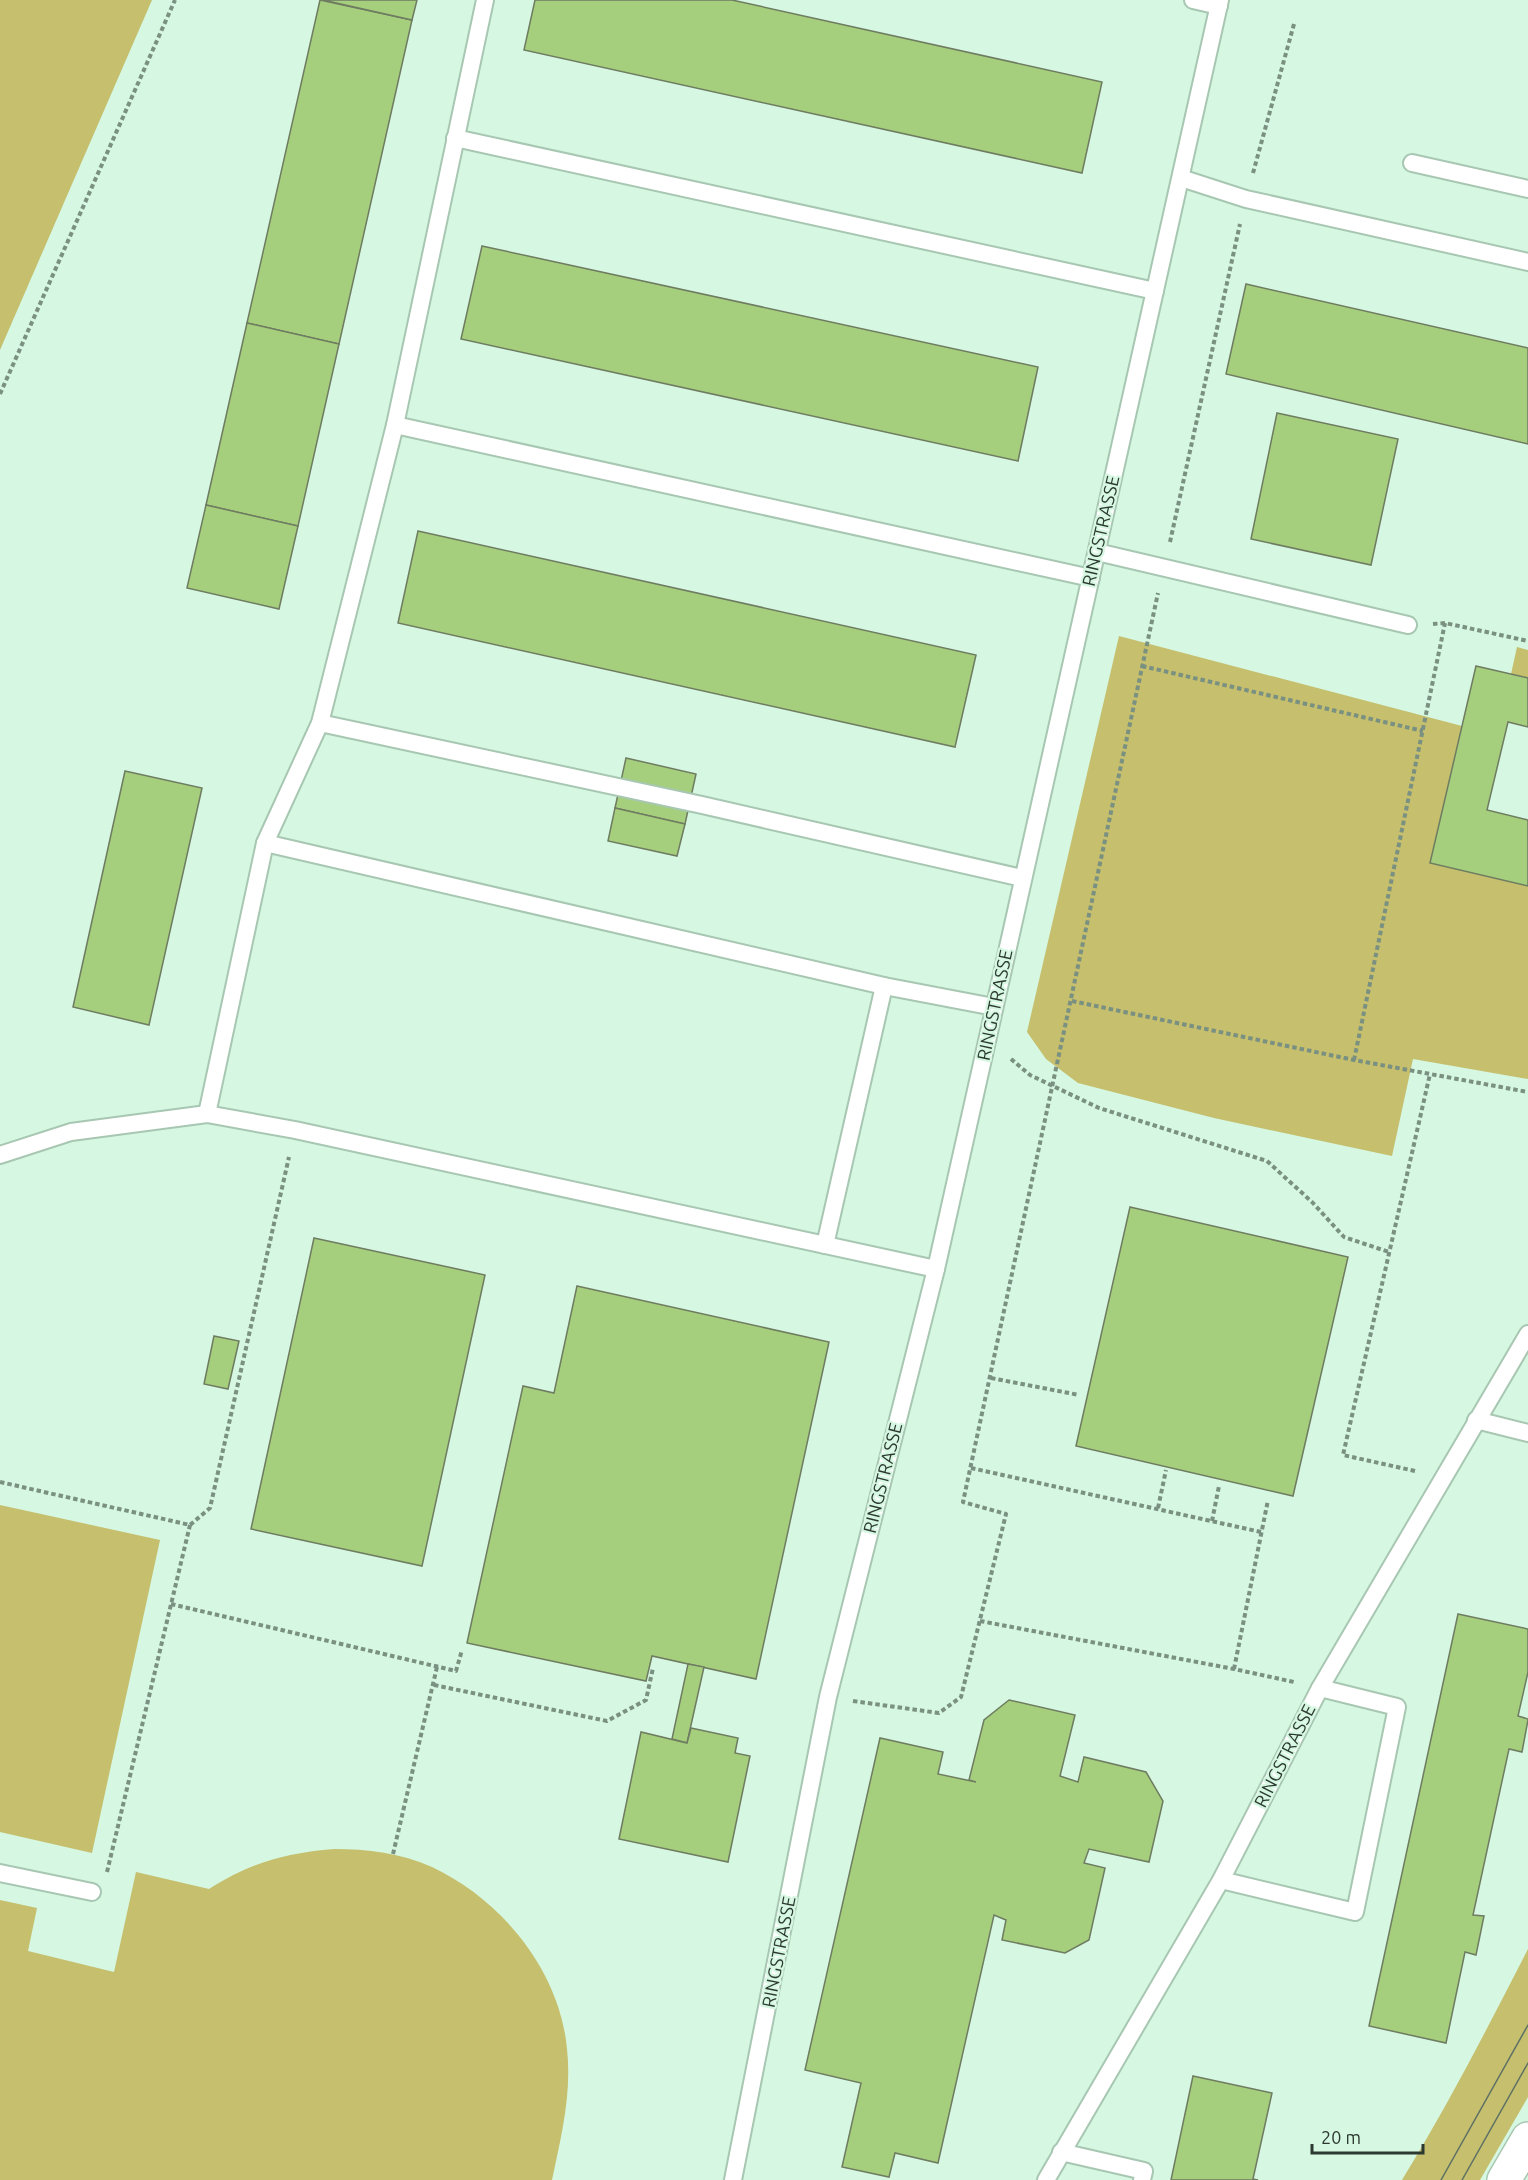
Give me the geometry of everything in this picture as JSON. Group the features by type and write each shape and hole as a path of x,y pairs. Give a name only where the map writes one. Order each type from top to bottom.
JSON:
{"street":[{"path":"1504,2180 1528,2139"}],"lane":[{"path":"207,1114 265,843 320,723 395,425 485,0"},
{"path":"1193,0 1219,3"},
{"name":"RINGSTRASSE","path":"733,2180 828,1697 936,1269 1219,3"},
{"path":"455,138 1155,291"},
{"path":"1412,163 1528,189"},
{"path":"1181,178 1246,199 1528,262"},
{"path":"395,425 1091,578"},
{"path":"1096,552 1408,625"},
{"path":"320,723 702,805 1022,878"},
{"path":"265,843 884,986 994,1007"},
{"path":"825,1245 884,986"},
{"path":"0,1155 71,1132 207,1114 295,1130 936,1269"},
{"name":"RINGSTRASSE","path":"1046,2180 1221,1880 1320,1688 1528,1334"},
{"path":"1476,1420 1528,1433"},
{"path":"1221,1880 1355,1912 1397,1707 1320,1688"},
{"path":"0,1873 92,1892"},
{"path":"1061,2152 1144,2171 1142,2180"}],"path":[{"path":"0,394 175,0"},
{"path":"828,1697 939,1713 961,1697 1006,1514 963,1502 1142,666 1246,199 1294,24"},
{"path":"1408,625 1445,623 1528,641"},
{"path":"1354,1060 1445,623"},
{"path":"1142,666 1423,730"},
{"path":"1072,1001 1354,1060 1528,1092"},
{"path":"994,1007 1008,1056 1030,1075 1053,1088 1099,1108 1267,1161 1312,1202 1344,1237 1389,1252"},
{"path":"1430,1074 1343,1455 1443,1478"},
{"path":"106,1877 190,1525 210,1508 295,1130"},
{"path":"991,1378 1079,1395"},
{"path":"971,1468 1261,1532"},
{"path":"1158,1508 1166,1470"},
{"path":"0,1482 190,1525"},
{"path":"1212,1521 1219,1486"},
{"path":"1234,1669 1268,1500"},
{"path":"171,1604 456,1671 462,1650"},
{"path":"980,1621 1234,1669 1320,1688"},
{"path":"393,1854 437,1667"},
{"path":"434,1685 606,1721 646,1700 653,1668"}],"shaded area":[{"path":"0,0 152,0 0,350"},
{"path":"1119,636 1462,726 1430,862 1528,886 1528,1079 1413,1059 1392,1156 1214,1118 1078,1083 1046,1059 1027,1032"},
{"path":"1517,647 1528,650 1528,678 1511,674"},
{"path":"0,1505 160,1540 92,1853 0,1832"},
{"path":"334,1849 371,1851 408,1858 432,1867 458,1881 482,1898 504,1919 540,1966 553,1992 562,2020 568,2066 565,2115 552,2180 0,2180 0,1900 37,1908 28,1951 114,1972 136,1872 209,1889 239,1872 269,1861 300,1853"},
{"path":"1528,1949 1528,2097 1480,2180 1402,2180 1452,2095"}],"building":[{"path":"320,0 412,20 339,344 247,323"},
{"path":"323,0 417,0 412,20"},
{"path":"535,0 732,0 1102,82 1082,173 524,50"},
{"path":"482,246 1038,367 1018,461 461,339"},
{"path":"1246,284 1528,348 1528,444 1226,374"},
{"path":"247,323 339,344 298,526 206,505"},
{"path":"1277,413 1398,439 1371,565 1251,539"},
{"path":"206,505 298,526 279,609 187,588"},
{"path":"418,531 976,655 955,747 398,623"},
{"path":"1476,666 1528,678 1528,727 1508,722 1487,810 1528,820 1528,886 1430,863"},
{"path":"626,758 696,774 685,824 615,808"},
{"path":"125,771 202,788 149,1025 73,1007"},
{"path":"615,808 685,824 677,856 608,841"},
{"path":"1130,1207 1348,1257 1293,1496 1076,1446"},
{"path":"314,1238 485,1275 422,1566 251,1529"},
{"path":"577,1286 829,1342 756,1679 652,1656 646,1681 467,1643 523,1386 554,1393"},
{"path":"214,1336 239,1341 228,1389 204,1384"},
{"path":"1458,1614 1528,1629 1528,1672 1518,1716 1528,1720 1522,1752 1509,1749 1473,1915 1484,1916 1476,1955 1465,1952 1446,2043 1369,2026"},
{"path":"688,1664 704,1667 687,1743 672,1739"},
{"path":"1009,1700 1075,1715 1060,1776 1078,1782 1084,1757 1146,1772 1163,1801 1149,1862 1089,1849 1084,1863 1105,1868 1089,1940 1065,1953 1002,1940 1006,1920 994,1915 938,2163 895,2153 889,2177 842,2167 861,2083 805,2070 880,1738 943,1752 938,1774 976,1782 969,1780 984,1720"},
{"path":"691,1728 738,1738 735,1753 750,1756 728,1862 619,1839 641,1732 687,1743"},
{"path":"1193,2076 1272,2093 1253,2179 1258,2180 1171,2180"}],"tram line":[{"path":"1441,2180 1528,2025"},
{"path":"1462,2180 1528,2063"}]}
